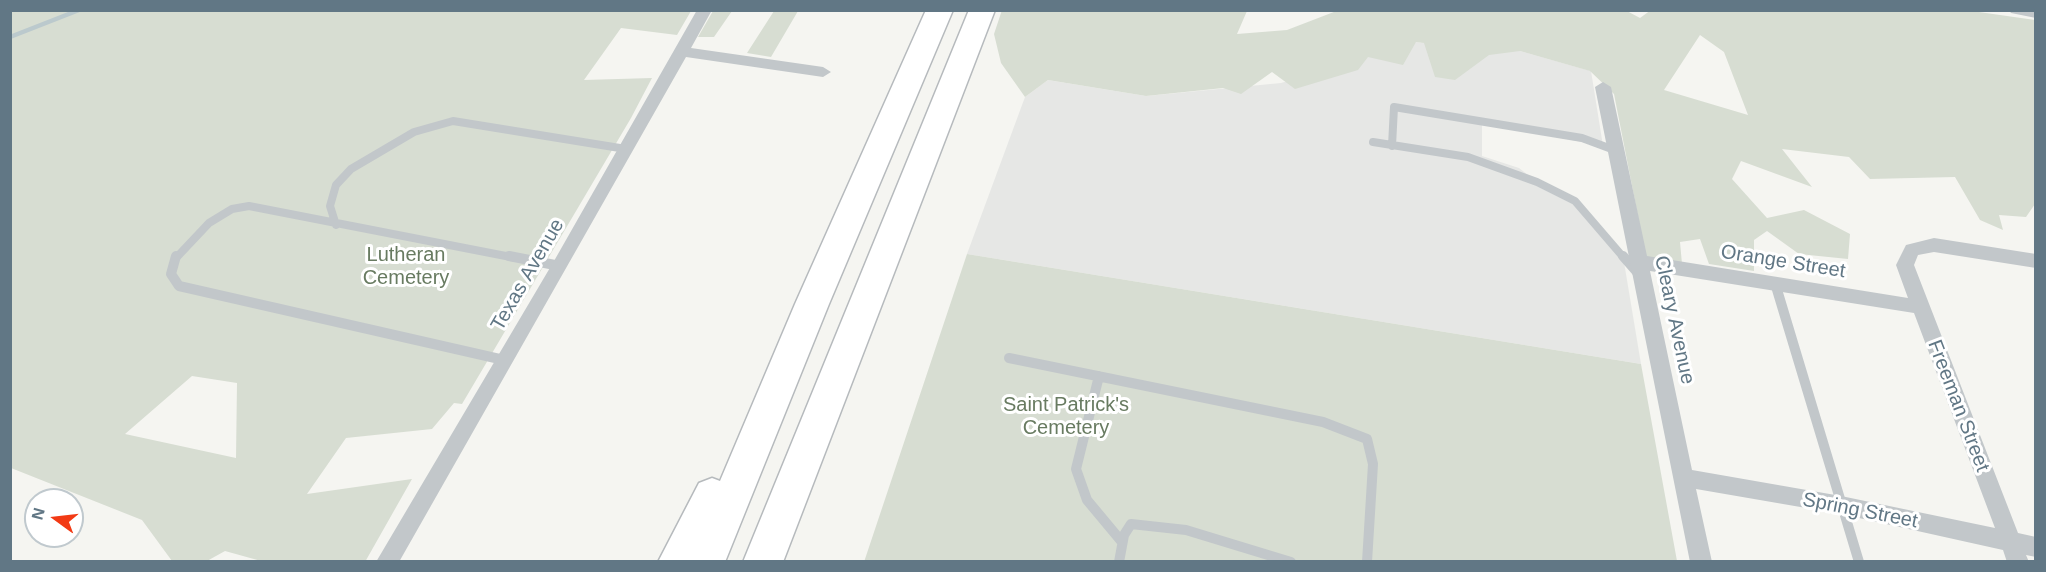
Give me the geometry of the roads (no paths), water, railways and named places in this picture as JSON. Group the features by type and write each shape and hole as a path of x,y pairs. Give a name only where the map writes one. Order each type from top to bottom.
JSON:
{"highway":[{"path":"705,561 812,304 940,10"},
{"path":"763,561 982,10"},
{"path":"677,561 812,304"}],"street":[{"name":"Texas Avenue","path":"387,561 560,266 705,10"},
{"path":"2016,10 2036,13"},
{"path":"681,51 823,72"},
{"name":"Cleary Avenue","path":"1603,87 1701,561"},
{"name":"Freeman Street","path":"2015,552 1905,265 1912,250 1934,245 2034,263"},
{"name":"Orange Street","path":"1640,270 1775,283 1920,307"},
{"name":"Spring Street","path":"1684,478 1841,505 2015,552 2036,547"}],"lane":[{"path":"1392,146 1394,107 1582,138 1617,151"},
{"path":"336,225 330,206 336,185 351,169 414,132 453,121 626,149"},
{"path":"1373,142 1468,157 1537,182 1575,201 1640,270"},
{"path":"504,360 179,286 171,274 177,254 209,223 232,209 249,207 560,266"},
{"path":"1775,283 1859,561"},
{"path":"1009,358 1323,422 1367,439 1372,464 1367,561"},
{"path":"1099,376 1076,469 1077,482 1095,512 1122,542"},
{"path":"1119,561 1124,535 1131,524 1186,530 1291,561"}],"waterway":[{"path":"10,37 79,10"}],"park label":[{"name":"Lutheran Cemetery","path":"406,266"},
{"name":"Saint Patrick's Cemetery","path":"1066,416"}]}
